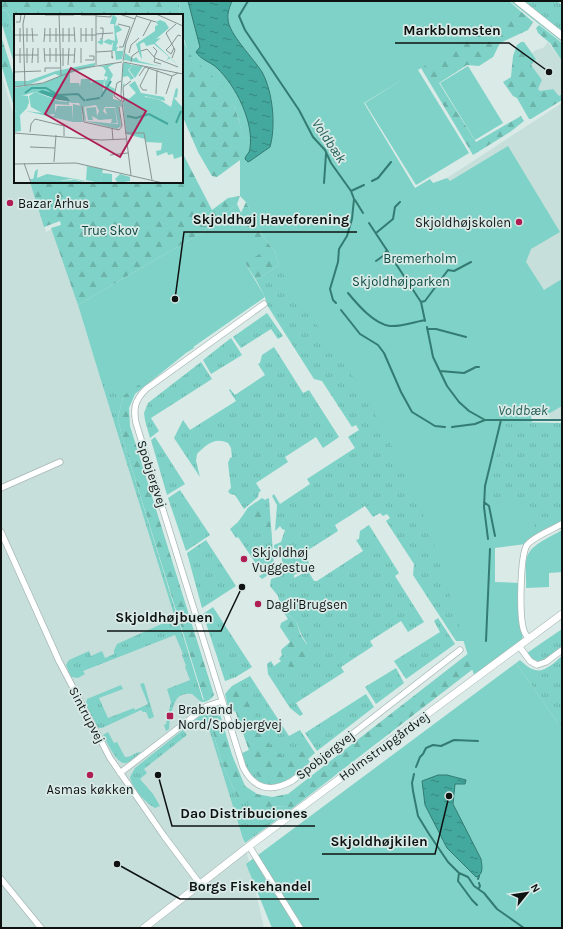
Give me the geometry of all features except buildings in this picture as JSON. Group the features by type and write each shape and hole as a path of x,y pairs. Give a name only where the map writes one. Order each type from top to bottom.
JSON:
{"street":[{"path":"518,1 562,36"},
{"name":"Spobjergvej","path":"264,304 146,389 136,402 135,410 136,423 222,701 247,774 260,786 274,788 282,786 321,759 460,650"},
{"path":"1,488 60,462"},
{"path":"529,639 524,631 522,620 522,573 524,551 530,542 562,524"},
{"name":"Sintrupvej","path":"1,532 59,661 99,738 120,773 200,884"},
{"name":"Holmstrupgårdvej","path":"144,928 249,846 562,614"},
{"path":"519,646 530,661 537,665 546,662 562,650"},
{"path":"120,773 207,706 222,701"},
{"path":"249,846 300,928"},
{"path":"1,879 41,928"}],"shaded area":[{"path":"548,42 562,61 562,94 559,96 552,89 540,91 538,89 531,65 536,59 532,53 543,48"},
{"path":"1,73 14,117 14,183 32,183 46,232 54,228 225,779 248,857 264,928 1,928"},
{"name":"Skjoldhøjskolen","path":"562,103 562,420 556,420 529,412 481,330 504,267 447,178"}],"green space":[{"path":"1,1 179,1 180,14 14,14 14,34 7,10 1,11"},
{"name":"Skjoldhøjparken","path":"179,1 509,1 518,9 418,70 469,153 416,185 365,103 408,76 364,103 415,188 430,179 433,183 447,178 450,181 508,146 560,232 531,249 526,262 544,290 562,279 562,406 550,413 530,411 532,422 504,424 488,492 491,505 522,498 534,524 537,535 528,539 526,544 495,548 495,582 520,583 523,634 522,640 474,675 429,528 385,432 361,388 287,282 279,265 275,251 263,237 246,202 240,196 240,160 243,140 239,120 234,106 221,84 193,59 187,49 183,36 183,14 180,14"},
{"path":"510,1 557,1 562,5 562,42"},
{"path":"511,9 518,9 533,22 528,30 500,43 493,57 479,66 467,65 439,83 476,142 521,116 524,121 510,132 473,155 418,63"},
{"path":"7,10 14,34 14,63 1,21 1,11"},
{"path":"539,25 562,43 562,61 550,43 538,33 536,28"},
{"path":"1,36 14,77 14,107 1,64"},
{"path":"183,39 193,57 221,83 226,90 234,106 242,131 243,150 240,160 217,177 212,176 198,152 183,117"},
{"path":"524,42 536,59 531,65 542,80 538,89 540,91 553,89 559,96 562,94 562,100 531,119 529,119 517,98 513,96 503,82 511,77 513,56 517,45"},
{"path":"468,66 503,123 475,140 440,83"},
{"name":"True Skov","path":"183,154 212,210 228,198 240,196 237,204 203,232 78,305 51,228 61,225 60,221 44,227 30,183 183,183"},
{"path":"246,202 263,237 275,251 279,265 256,280 245,263 241,213"},
{"path":"237,204 260,254 245,263 265,297 123,396 100,377 78,305 203,232"},
{"path":"282,263 389,412 471,641 456,641 413,575 414,564 386,521 390,518 387,514 383,516 380,513 373,517 365,506 335,525 338,531 305,552 309,563 306,569 294,575 294,578 308,571 314,581 317,581 363,551 356,540 359,539 360,531 369,525 399,573 395,576 424,622 408,632 401,621 370,641 373,646 341,667 344,672 296,703 303,714 300,716 290,708 268,674 267,664 271,661 274,666 281,661 279,659 282,655 284,654 285,658 307,644 297,623 289,615 286,616 281,608 278,596 270,586 271,579 281,576 282,571 279,565 282,564 282,556 275,555 274,545 281,542 285,530 280,526 275,531 277,505 272,496 274,494 280,504 310,484 307,479 355,448 348,437 359,430 356,425 352,427 322,381 314,379 267,305 265,297 256,280"},
{"path":"267,313 283,336 278,339 271,329 241,348 233,337"},
{"path":"182,328 194,348 186,353 181,349 125,389 118,418 122,437 203,700 214,695 204,702 200,701 192,694 180,696 173,706 171,715 169,715 169,729 166,731 164,725 166,724 171,702 167,689 190,680 185,667 183,654 175,635 83,671 85,674 78,678 71,677 66,665 69,660 89,651 91,656 102,651 105,658 114,654 117,644 175,618 100,377 108,375"},
{"path":"231,338 242,355 211,374 203,360"},
{"path":"274,347 303,393 309,390 339,437 323,448 316,437 285,457 288,462 256,483 261,491 259,492 258,497 244,509 235,495 230,494 228,491 231,488 228,463 232,457 231,448 228,443 223,441 211,442 197,454 196,461 200,477 174,438 183,420 190,430 236,401 229,390 230,389 235,395 265,375 258,364 260,363 262,355"},
{"path":"181,349 186,353 135,394 129,408 130,426 214,695 204,700 122,437 118,418 125,389"},
{"path":"201,362 212,379 151,418 159,431 150,438 144,413 148,403"},
{"path":"514,422 562,423 562,522 528,539 490,539 483,444 495,425"},
{"path":"155,437 185,484 167,495 151,440"},
{"path":"180,490 210,535 186,551 168,498"},
{"path":"262,498 265,500 268,498 269,499 274,566 271,572 262,579 259,576 263,574 238,537 236,538 230,529 238,522 248,508"},
{"path":"256,502 263,509 270,524 271,540 253,520 249,517 243,516 248,508"},
{"path":"562,530 562,572 549,573 549,587 526,588 526,564 529,552 542,541"},
{"path":"206,540 236,586 202,608 187,553"},
{"path":"213,607 252,667 236,677 225,681 203,614"},
{"path":"289,615 297,623 300,634 307,645 310,655 307,662 301,666 291,668 287,665 281,651 290,642 280,627 281,623 288,619 286,616"},
{"path":"438,618 455,644 406,679 394,661 440,632 434,621"},
{"path":"562,629 562,647 542,661 535,660 527,653"},
{"path":"474,649 486,659 298,804 291,807 253,806 237,797 221,760 207,712 218,707 232,755 245,786 257,794 272,797 288,794"},
{"path":"562,656 562,729 516,663 520,660 532,669 542,670"},
{"path":"516,663 562,729 562,928 272,928 246,864"},
{"path":"396,668 404,683 376,704 365,687"},
{"path":"250,676 289,736 300,730 315,753 308,759 310,762 301,770 278,784 269,785 259,782 249,772 242,753 249,750 236,711 229,712 225,694 232,686"},
{"path":"144,683 154,717 149,719 146,712 141,710 102,728 97,727 86,706 87,699 121,685 123,689 99,698 108,718 134,708 135,710 148,704 140,684"},
{"path":"237,686 245,696 269,744 283,757 295,756 306,748 312,751 300,769 288,779 273,783 263,782 247,760 250,753 228,690"},
{"path":"366,694 374,707 317,751 305,733"},
{"path":"207,712 221,760 237,797 276,807 298,804 245,843 206,719 191,731 187,726"},
{"path":"183,730 187,735 144,769 147,773 140,779 153,794 160,806 155,808 140,795 133,786 130,777 135,768"},
{"path":"108,732 114,743 117,742 125,757 141,752 130,761 123,763 116,757 103,735"}],"water":[{"path":"188,1 232,1 228,14 229,25 266,80 271,99 273,119 272,139 270,147 248,162 245,159 250,150 251,138 242,105 231,84 215,66 196,52 200,47"},
{"path":"438,775 447,775 466,780 465,784 455,784 453,804 481,859 482,867 479,876 476,877 447,848 425,805 422,781"}],"waterway":[{"name":"Voldbæk","path":"248,1 239,16 245,30 299,110 313,137 325,150 331,163 351,191 354,199 352,219 347,236 339,249 338,262 330,289 333,300 336,303"},
{"path":"324,183 326,154"},
{"path":"372,181 378,178 391,162"},
{"path":"351,191 364,185"},
{"path":"355,200 363,213"},
{"path":"376,233 393,219 395,207 400,202"},
{"name":"Voldbæk","path":"369,223 421,302 425,321"},
{"path":"376,261 383,256 387,250"},
{"path":"421,302 425,301 448,270 454,271 471,262"},
{"path":"348,293 372,318 378,322 390,326 399,326 425,320"},
{"name":"Voldbæk","path":"341,310 360,334 378,345 384,353 401,392 412,412 435,426 445,427"},
{"name":"Voldbæk","path":"427,327 433,357 447,386 459,402 469,411 485,420"},
{"path":"427,329 436,329 466,337"},
{"path":"440,371 464,373 479,367"},
{"name":"Voldbæk","path":"452,427 475,424 485,420 562,420"},
{"path":"488,539 484,507 485,486 501,420"},
{"path":"484,502 489,506 495,536"},
{"path":"486,641 490,549"},
{"path":"416,767 426,748 433,745 441,746 454,740 478,741"},
{"path":"414,774 412,783 418,816 448,862 459,873 468,877 474,886 484,893 497,909 524,928"},
{"path":"459,873 458,881 477,905"},
{"path":"479,883 479,888"}],"place":[{"name":"Markblomsten","path":"549,72"},
{"name":"Bazar Århus","path":"10,203"},
{"name":"Skjoldhøjskolen","path":"519,222"},
{"name":"Skjoldhøj Haveforening","path":"175,299"},
{"name":"Skjoldhøj Vuggestue","path":"244,559"},
{"name":"Skjoldhøjbuen","path":"242,587"},
{"name":"Dagli'Brugsen","path":"258,604"},
{"name":"Brabrand Nord/Spobjergvej","path":"170,716"},
{"name":"Asmas køkken","path":"90,775"},
{"name":"Dao Distribuciones","path":"158,775"},
{"name":"Skjoldhøjkilen","path":"449,796"},
{"name":"Borgs Fiskehandel","path":"117,864"}],"park label":[{"name":"Bremerholm","path":"420,258"}]}
